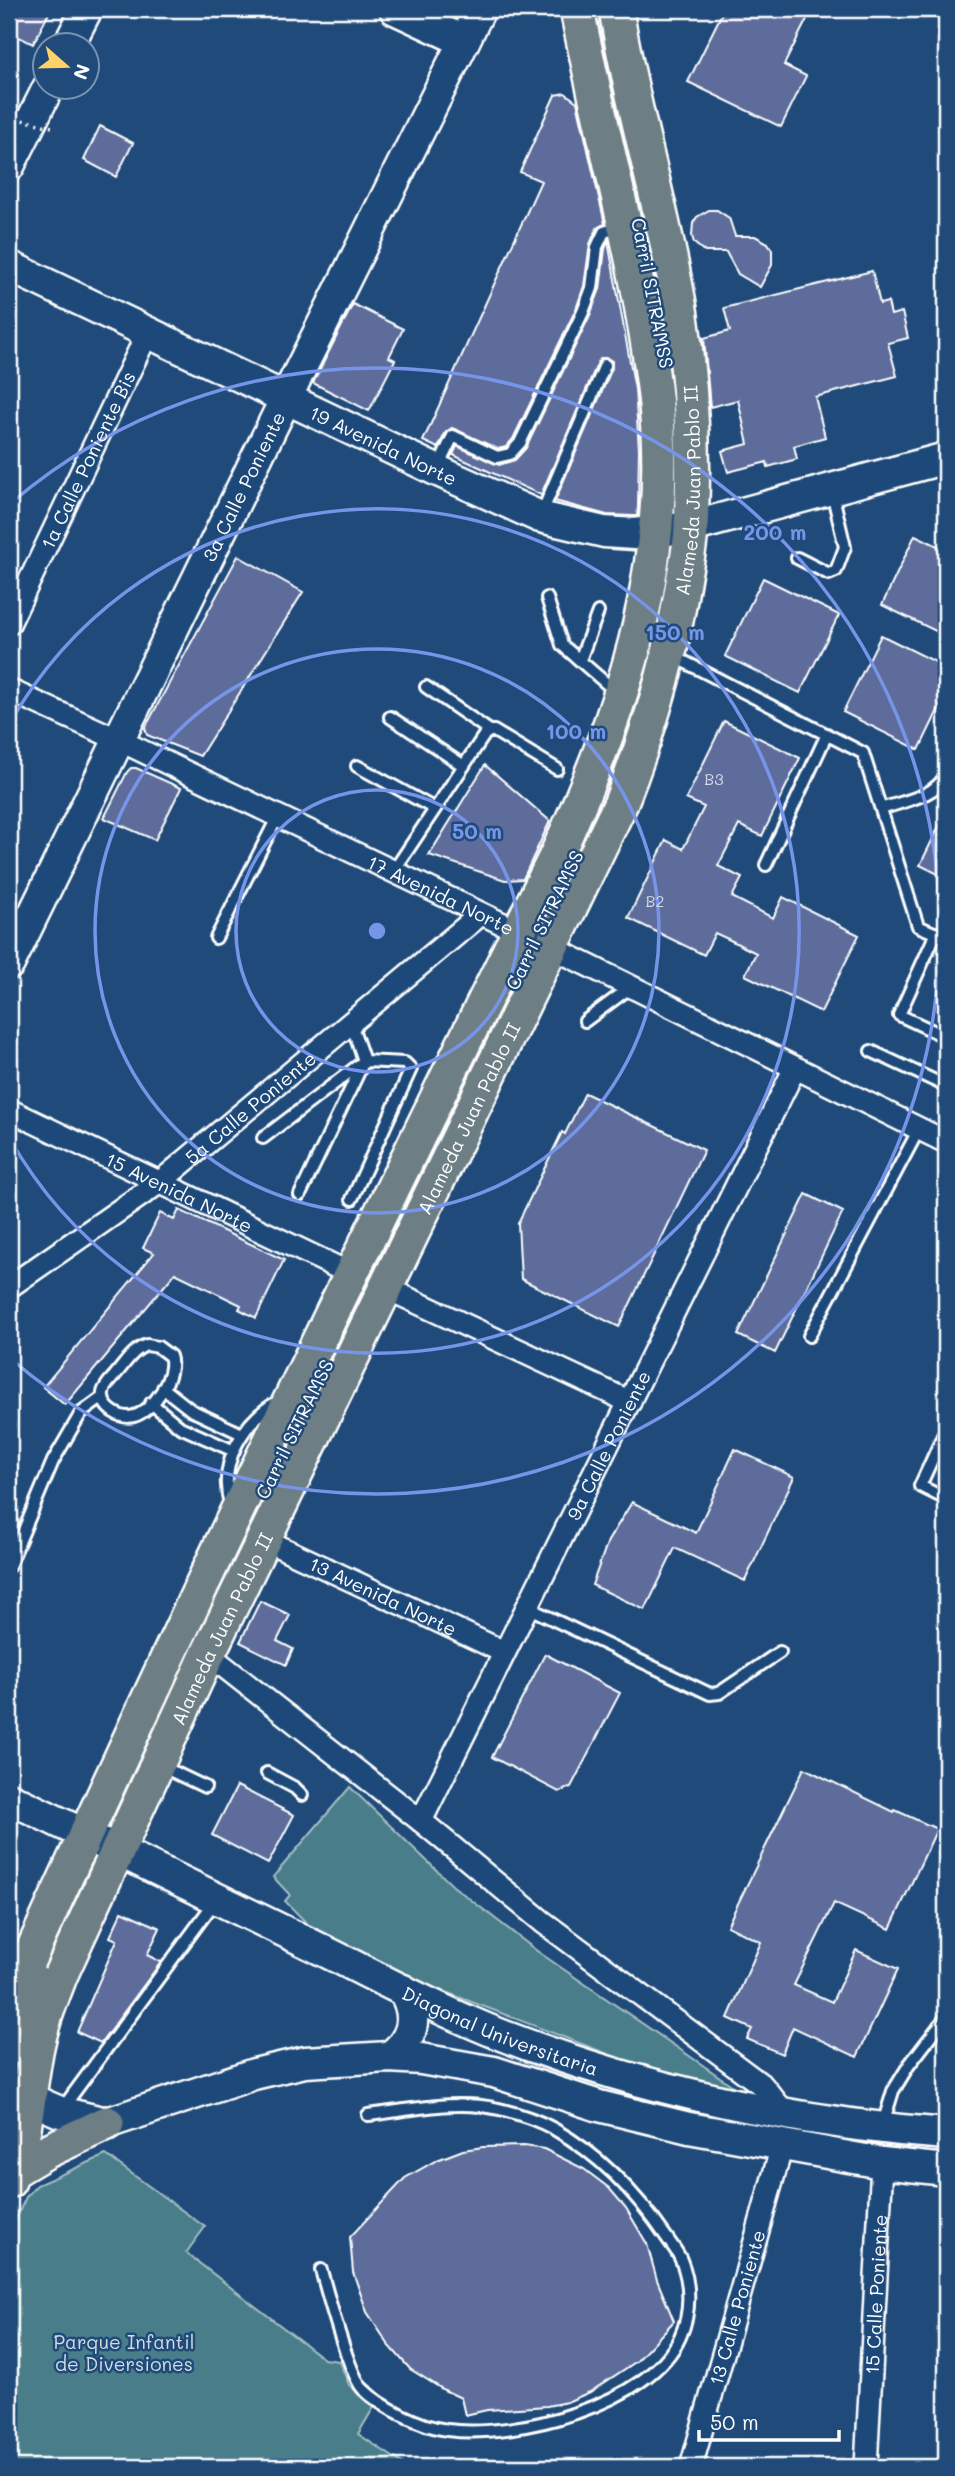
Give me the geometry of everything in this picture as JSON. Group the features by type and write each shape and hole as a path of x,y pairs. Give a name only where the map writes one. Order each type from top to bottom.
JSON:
{"main road":[{"path":"75,32 87,9"},
{"path":"396,9 464,41"},
{"name":"3a Calle Poniente","path":"9,964 480,9"},
{"name":"Alameda Juan Pablo II","path":"11,2176 46,2013 61,1974 100,1842 234,1514 351,1274 535,939 620,805 655,712 671,654 672,530 657,453 654,389 640,300 577,9"},
{"name":"Alameda Juan Pablo II","path":"100,1842 157,1764 386,1288 535,939 621,696 639,630 672,530 692,457 688,372 680,307 615,12"},
{"path":"9,166 41,102"},
{"name":"19 Avenida Norte","path":"9,266 540,517 604,532 672,530 946,458"},
{"name":"Carril SITRAMSS","path":"9,2048 20,2000 100,1842 247,1525 535,939 596,809 631,720 657,617 672,530"},
{"name":"Diagonal Universitaria","path":"9,1798 403,1990 504,2036 593,2066 679,2090 785,2113 882,2129 946,2134"},
{"path":"389,2057 400,2050 413,2027 410,2001 403,1990"},
{"name":"Carril SITRAMSS","path":"9,2127 28,2098 20,2000"},
{"path":"494,2072 475,2058 475,2049 481,2041 504,2036"},
{"name":"Diagonal Universitaria","path":"107,2123 254,2074 305,2062 389,2057 421,2059 494,2072 599,2106 689,2128 882,2163 946,2170"},
{"path":"28,2098 85,2119 107,2123"},
{"path":"11,2176 45,2152 107,2123"}],"street":[{"name":"1a Calle Poniente Bis","path":"9,624 148,332"},
{"name":"17 Avenida Norte","path":"9,690 535,939 946,1142"},
{"name":"5a Calle Poniente","path":"9,1287 160,1182 481,914"},
{"name":"9a Calle Poniente","path":"421,1821 795,1068"},
{"name":"15 Avenida Norte","path":"9,1110 351,1274"},
{"path":"386,1288 630,1402"},
{"name":"13 Avenida Norte","path":"263,1539 504,1652"},
{"path":"208,1654 421,1821 542,1922 763,2086 785,2113"},
{"name":"13 Calle Poniente","path":"691,2467 782,2146"},
{"name":"15 Calle Poniente","path":"866,2467 882,2163"}],"lane":[{"path":"436,470 453,436 497,457 510,454 520,443 583,312 592,288 597,247 604,232 624,227"},
{"path":"540,517 605,365"},
{"path":"797,558 829,574 836,571 845,547 831,489"},
{"path":"547,598 558,639 621,696"},
{"path":"580,660 598,612"},
{"path":"671,654 863,753 918,926 941,936 899,1015 946,1037"},
{"path":"426,687 490,731 557,769"},
{"path":"390,717 464,766"},
{"path":"393,872 490,731"},
{"path":"766,865 827,734"},
{"path":"357,766 435,810"},
{"path":"881,809 934,790 942,784 946,774"},
{"path":"216,938 278,816"},
{"path":"585,1021 631,987"},
{"path":"300,1195 364,1061 351,1023"},
{"path":"871,1051 946,1086"},
{"path":"262,1138 364,1061 405,1063 411,1069 352,1199"},
{"path":"809,1336 919,1129"},
{"path":"9,1566 53,1461 81,1413 103,1397 107,1385 137,1350 146,1345 165,1351 172,1362 172,1374 151,1403 139,1414 127,1417 111,1409 103,1397"},
{"path":"163,1388 191,1410 242,1434"},
{"path":"234,1514 227,1484 234,1451 242,1434 262,1411 291,1396"},
{"path":"151,1403 180,1427 234,1451"},
{"path":"946,1429 942,1452 920,1486 946,1499"},
{"path":"527,1607 710,1694 719,1693 780,1653"},
{"path":"157,1764 205,1787"},
{"path":"267,1773 295,1788 302,1795"},
{"path":"28,2098 217,1898"},
{"path":"882,2129 893,2091 909,2065 946,2017"},
{"path":"321,2270 350,2363 362,2388 419,2424 446,2430 478,2432 527,2426 582,2411 625,2393 659,2367 680,2338 690,2304 681,2259 656,2222 625,2185 590,2153 552,2128 499,2109 457,2105 368,2115"}],"path":[{"path":"9,117 56,128"}],"green space":[{"path":"350,1787 453,1886 537,1951 749,2097 684,2083 380,1967 319,1936 285,1901 290,1895 273,1877"},
{"name":"Parque Infantil de Diversiones","path":"106,2155 205,2227 186,2253 324,2359 339,2361 349,2385 374,2407 358,2434 408,2467 9,2467 9,2233 26,2197 37,2185"}],"building":[{"path":"9,9 51,9 39,32 32,32 32,44 9,32"},
{"path":"724,9 812,9 784,65 806,76 781,127 688,82"},
{"path":"565,93 577,102 605,224 597,228 590,244 584,286 576,309 513,439 506,447 498,449 452,428 446,432 438,448 423,441 541,181 520,172 555,95"},
{"path":"100,126 133,143 116,177 84,160"},
{"path":"709,210 717,210 729,218 735,236 755,236 768,243 772,250 772,265 760,287 738,274 726,252 705,252 694,243 693,223 697,217"},
{"path":"608,241 635,389 639,449 637,516 607,515 555,501 612,368 612,361 607,358 601,358 598,362 541,495 453,455 457,446 499,465 515,460 526,448 590,315 600,289"},
{"path":"872,271 880,304 888,302 891,315 902,312 908,338 888,343 897,376 815,397 825,437 794,446 797,459 768,467 767,462 728,472 722,451 748,444 738,400 710,407 704,338 730,331 724,308"},
{"path":"353,304 403,329 389,357 395,360 369,411 313,383"},
{"path":"915,535 946,550 946,636 882,605"},
{"path":"238,556 303,592 200,756 147,735 145,728"},
{"path":"763,578 839,615 800,693 725,656"},
{"path":"881,635 946,667 946,694 919,750 843,712"},
{"path":"724,721 800,758 762,836 739,825 718,866 742,878 732,897 773,918 783,897 859,935 821,1012 745,975 756,953 730,940 715,933 704,955 628,918 666,840 683,849 704,807 686,799"},
{"path":"485,765 550,821 523,879 505,880 429,855"},
{"path":"131,768 181,788 155,840 104,818"},
{"path":"946,812 946,878 920,865"},
{"path":"585,1093 704,1150 619,1327 521,1279 518,1223 562,1132 565,1134"},
{"path":"806,1194 843,1212 775,1353 738,1335"},
{"path":"179,1210 284,1260 256,1318 239,1309 241,1305 175,1273 65,1405 43,1387 154,1253 143,1248 160,1213 174,1220"},
{"path":"735,1449 794,1477 745,1581 675,1548 645,1610 592,1585 608,1541 632,1502 696,1533"},
{"path":"260,1601 290,1615 277,1641 293,1649 286,1665 240,1642"},
{"path":"545,1654 620,1693 571,1787 559,1792 492,1757"},
{"path":"804,1768 894,1812 895,1810 937,1829 890,1929 834,1903 794,1985 832,2002 856,1950 898,1969 857,2057 793,2027 782,2054 747,2039 752,2029 728,2018 761,1942 727,1926"},
{"path":"237,1786 294,1815 268,1864 212,1835"},
{"path":"122,1911 160,1928 147,1955 161,1962 101,2043 77,2032 117,1940 110,1937"},
{"path":"524,2146 544,2149 584,2169 609,2188 626,2208 647,2244 657,2280 674,2321 637,2361 590,2392 567,2402 547,2406 487,2410 465,2415 461,2398 410,2369 388,2344 367,2312 353,2272 350,2237 405,2178 437,2160 463,2150"}]}
